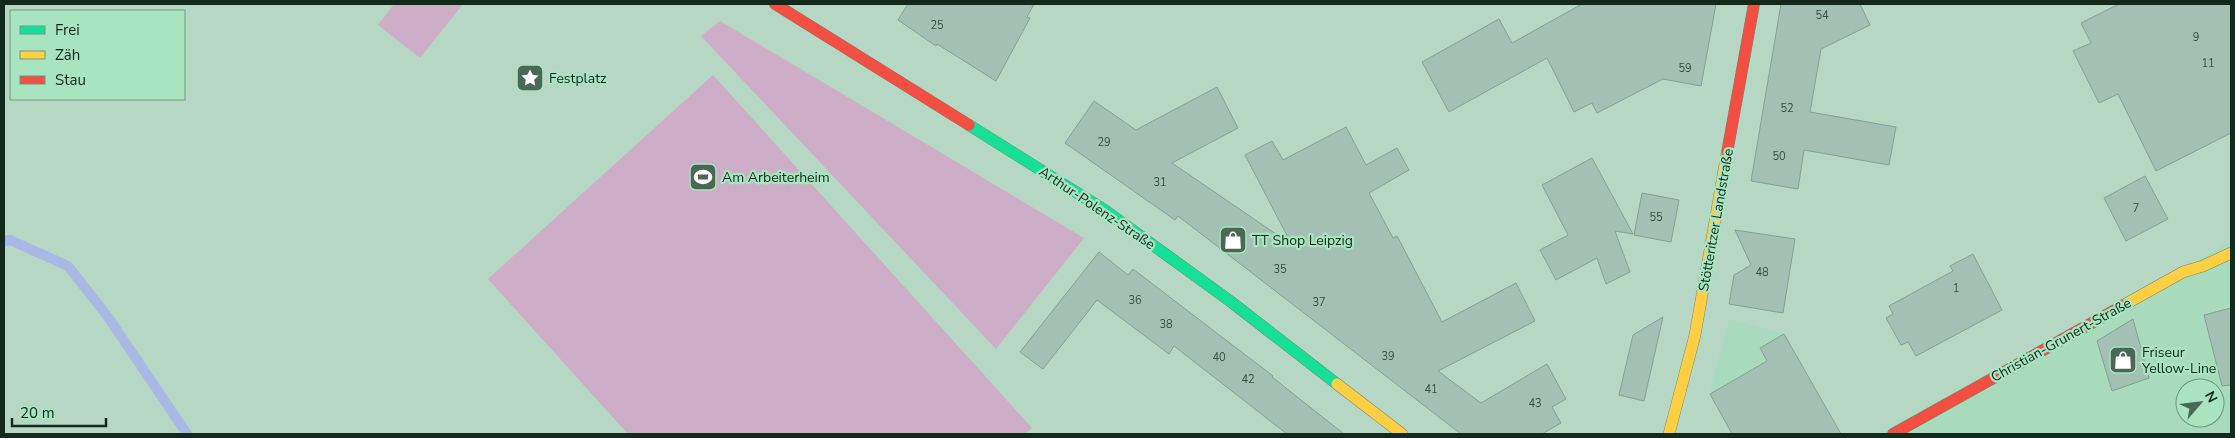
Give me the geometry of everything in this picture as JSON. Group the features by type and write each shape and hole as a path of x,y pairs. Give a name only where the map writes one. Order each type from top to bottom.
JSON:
{"street":[{"name":"Arthur-Polenz-Straße","path":"775,4 1106,210 1230,301 1402,434"},
{"name":"Stötteritzer Landstraße","path":"1669,434 1695,335 1754,4"},
{"name":"Christian-Grunert-Straße","path":"1893,434 2182,272 2203,266 2231,253"}],"shaded area":[{"path":"394,4 463,4 420,58 378,25"},
{"path":"720,21 1084,238 996,349 701,36"},
{"name":"Am Arbeiterheim","path":"713,75 1032,428 1025,434 628,434 488,279"},
{"path":"2231,242 2231,434 1878,434 2060,333"},
{"path":"1729,319 1784,334 1841,434 1732,434 1710,394"}],"building":[{"path":"908,4 1034,4 1027,17 1030,18 996,81 937,44 936,46 898,20"},
{"path":"1582,4 1716,4 1701,86 1663,79 1597,113 1592,103 1574,112 1547,58 1449,112 1422,62 1499,19 1512,43"},
{"path":"1781,4 1860,4 1870,25 1821,49 1810,112 1896,127 1889,165 1804,150 1798,189 1751,181"},
{"path":"2119,4 2231,4 2231,133 2156,171 2118,94 2099,103 2073,51 2091,43 2081,23"},
{"path":"1217,87 1238,128 1172,163 1292,245 1245,155 1272,141 1283,160 1346,127 1366,165 1397,148 1409,170 1369,193 1393,238 1397,236 1442,322 1516,283 1535,321 1438,371 1481,403 1547,364 1566,399 1552,407 1561,423 1542,434 1461,434 1178,216 1175,220 1065,143 1094,101 1136,130"},
{"path":"1592,158 1633,234 1615,231 1630,272 1606,284 1597,258 1556,280 1540,250 1568,235 1542,185"},
{"path":"2145,176 2168,219 2126,241 2104,198"},
{"path":"1642,193 1679,200 1671,242 1634,235"},
{"path":"1735,230 1795,239 1783,313 1729,304 1734,275 1751,265"},
{"path":"1099,252 1128,275 1133,269 1273,376 1344,434 1287,434 1174,346 1169,354 1097,300 1043,369 1020,352"},
{"path":"1973,254 2002,310 1916,356 1908,342 1901,345 1886,318 1893,314 1889,306 1953,271 1950,266"},
{"path":"2231,308 2231,385 2225,386 2225,378 2220,378 2204,315"},
{"path":"1663,317 1644,401 1619,395 1633,335"},
{"name":"Friseur Yellow-Line","path":"2133,319 2149,378 2112,391 2097,341"},
{"path":"1784,334 1841,434 1732,434 1710,394 1767,361 1760,348"}],"waterway":[{"path":"4,241 10,240 68,266 108,317 187,434"}],"traffic: fast":[{"path":"969,125 1106,211 1230,301 1337,384"}],"traffic: slow":[{"path":"1669,434 1695,335 1727,153"},
{"path":"2124,305 2183,272 2203,266 2231,253"},
{"path":"1337,384 1402,434"}],"traffic: jam":[{"path":"775,4 969,125"},
{"path":"1727,153 1754,4"},
{"path":"1893,434 2124,305"}],"place":[{"name":"Festplatz","path":"530,78"},
{"name":"Am Arbeiterheim","path":"703,177"},
{"name":"TT Shop Leipzig","path":"1233,240"},
{"name":"Friseur Yellow-Line","path":"2123,360"}]}
